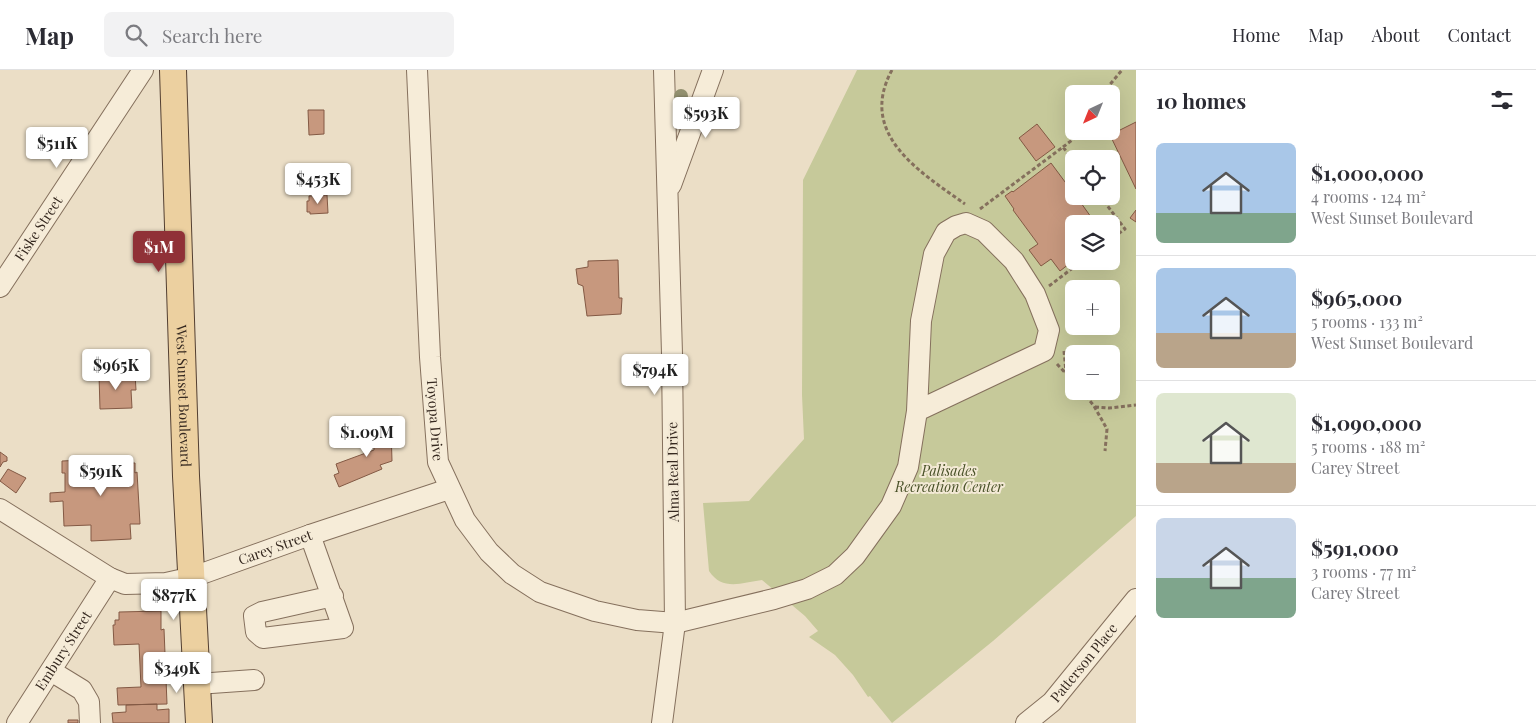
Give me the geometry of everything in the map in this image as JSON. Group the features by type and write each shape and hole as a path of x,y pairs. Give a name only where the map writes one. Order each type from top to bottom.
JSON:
{"main road":[{"name":"West Sunset Boulevard","path":"174,70 186,466 199,723"}],"street":[{"name":"Fiske Street","path":"0,286 143,70"},
{"name":"Toyopa Drive","path":"417,70 430,357 438,462 465,520 489,552 512,574 540,592 595,611 637,620 675,623 774,599 807,589 835,575 855,556 890,506 908,467 917,411 920,321 934,254 946,232 956,226 966,223 984,231 1014,261 1035,294 1049,330 1044,351"},
{"name":"Alma Real Drive","path":"662,723 675,623 672,354 664,70"},
{"path":"667,196 713,70"},
{"path":"917,411 1044,351"},
{"name":"Carey Street","path":"0,509 110,578 126,584 166,583 192,577 310,535 449,489"},
{"path":"310,535 333,596"},
{"name":"Embury Street","path":"18,723 110,578"},
{"name":"Patterson Place","path":"1026,723 1052,702 1136,599"},
{"path":"51,671 82,690 89,702 90,723"},
{"path":"197,684 254,680"}],"path":[{"path":"892,70 881,101 887,132 903,155 933,181"},
{"path":"1110,85 1122,70"},
{"path":"976,212 1072,140"},
{"path":"1107,205 1114,215"},
{"path":"1120,222 1125,229 1120,233"},
{"path":"1045,289 1070,270"},
{"path":"1044,351 1065,371"},
{"path":"1089,400 1107,429 1105,451"},
{"path":"1094,406 1110,408 1136,405"}],"green space":[{"name":"Palisades Recreation Center","path":"857,70 1136,70 1136,516 993,641 892,723 870,696 868,697 853,675 835,655 809,637 818,631 805,616 762,580 739,584 726,583 714,577 709,571 703,503 749,501 804,439 802,395 803,180"}],"building":[{"path":"308,110 324,110 324,134 309,135"},
{"path":"1136,122 1136,189 1120,156 1120,150 1117,150 1112,140 1120,140 1120,130"},
{"path":"1037,124 1055,147 1036,161 1019,138"},
{"path":"1051,163 1065,182 1065,205 1082,205 1090,215 1065,215 1065,267 1060,271 1051,259 1041,266 1029,250 1038,244 1005,196"},
{"path":"327,195 328,213 310,214 310,212 307,212 309,196"},
{"path":"1136,210 1136,222 1130,218"},
{"path":"618,260 619,298 622,298 621,314 587,316 583,286 578,284 576,269 588,267 588,261"},
{"path":"135,374 136,390 131,390 132,408 100,409 99,375"},
{"path":"374,429 391,429 392,461 380,465 382,469 339,487 334,475 339,473 336,464 374,450 374,447 367,447 366,431 374,431"},
{"path":"0,452 7,457 7,461 3,462 0,467"},
{"path":"126,458 126,463 135,463 135,473 137,472 140,524 130,524 131,539 91,541 91,525 64,526 63,501 50,502 50,493 65,492 65,473 62,473 62,461"},
{"path":"8,469 26,478 16,493 0,481"},
{"path":"161,611 161,630 164,629 167,704 118,705 117,688 141,687 139,644 114,645 113,625 115,625 115,620 119,620 119,612"},
{"path":"157,704 157,710 169,709 169,723 113,723 112,713 126,712 126,705"},
{"path":"68,720 78,720 78,723 68,723"}]}
